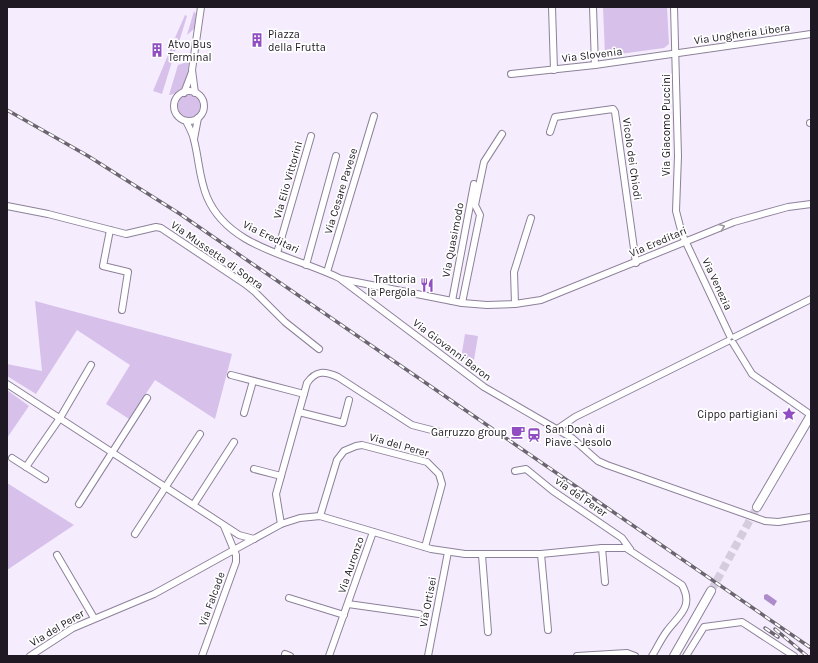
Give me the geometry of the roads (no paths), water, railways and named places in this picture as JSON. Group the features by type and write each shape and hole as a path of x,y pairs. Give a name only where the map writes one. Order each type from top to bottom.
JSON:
{"street":[{"name":"Via Ereditari","path":"201,7 192,70 184,93 177,98 174,107 177,115 186,121 194,140 202,183 216,214 233,230 276,254 341,279 452,301 487,305 515,304 549,298 734,222 788,207 811,204"},
{"path":"552,7 554,70"},
{"path":"593,7 595,65"},
{"name":"Via Giacomo Puccini","path":"674,7 678,156 676,207 679,223 686,242"},
{"name":"Via Ungheria Libera","path":"675,54 811,34"},
{"name":"Via Slovenia","path":"511,74 554,70 675,54"},
{"name":"Via Ereditari","path":"192,70 195,93 201,98 203,105 202,113 198,118 194,140"},
{"path":"184,93 195,93"},
{"name":"Vicolo dei Chiodi","path":"550,132 555,117 613,109 615,112 636,263"},
{"name":"Via Cesare Pavese","path":"326,272 374,116"},
{"path":"186,121 198,118"},
{"path":"462,302 480,216 475,205 484,162 502,134"},
{"name":"Via Elio Vittorini","path":"276,254 311,136"},
{"name":"Via Ereditari","path":"306,265 336,156"},
{"name":"Via Quasimodo","path":"452,301 474,184"},
{"name":"Via Mussetta di Sopra","path":"7,206 56,216 126,234 156,227 161,228 245,284 285,322 319,349"},
{"path":"515,304 514,272 531,218"},
{"path":"110,230 103,266 128,272 122,310"},
{"name":"Via Venezia","path":"686,242 732,339 752,374 811,415"},
{"name":"Via Giovanni Baron","path":"341,279 484,387 572,438 598,461 607,466 765,521 778,522 811,517"},
{"path":"556,430 593,407 811,299"},
{"path":"26,467 60,418 91,365"},
{"name":"Via del Perer","path":"281,524 276,494 307,383 311,377 321,372 329,373 338,377 412,425 447,434"},
{"path":"231,375 304,394"},
{"path":"244,413 253,381"},
{"path":"7,384 194,504 239,535 254,539"},
{"path":"79,504 147,398"},
{"path":"299,412 343,423 349,400"},
{"path":"757,508 811,415"},
{"path":"135,534 200,434"},
{"path":"194,504 234,442"},
{"name":"Via del Perer","path":"320,516 337,460 350,448 362,445 427,462 439,474 442,484 425,547"},
{"path":"12,458 45,479"},
{"path":"254,469 281,476"},
{"name":"via del Perer","path":"515,471 526,469 553,491 622,538 631,551"},
{"name":"Via del Perer","path":"30,656 73,628 94,618 127,607 154,594 281,524 300,518 320,516 425,547 448,552 482,555 541,554 619,547 631,551 682,585 687,595 686,606 663,636 652,656"},
{"name":"Via Falcade","path":"202,656 236,562 236,555 224,524"},
{"name":"Via Auronzo","path":"329,656 373,532"},
{"path":"602,548 605,582"},
{"name":"Via Ortisei","path":"428,656 448,552"},
{"name":"Via del Perer","path":"57,554 94,618"},
{"path":"541,554 548,630"},
{"path":"482,555 488,632"},
{"path":"674,656 711,591"},
{"path":"289,598 344,615"},
{"name":"Via Auronzo","path":"348,604 419,614"},
{"path":"686,656 694,640 704,627 742,622 794,656"},
{"path":"577,656 627,653 635,656"}],"tunnel":[{"path":"711,591 757,507"}],"railway":[{"path":"7,110 88,156 180,214 811,648"},
{"path":"765,628 778,637"},
{"path":"775,629 807,656"}],"place":[{"name":"Piazza della Frutta","path":"257,40"},
{"name":"Atvo Bus Terminal","path":"157,50"},
{"name":"Trattoria la Pergola","path":"427,285"},
{"name":"Cippo partigiani","path":"789,414"},
{"name":"Garruzzo group","path":"518,432"},
{"name":"San Donà di Piave - Jesolo","path":"534,435"}]}
